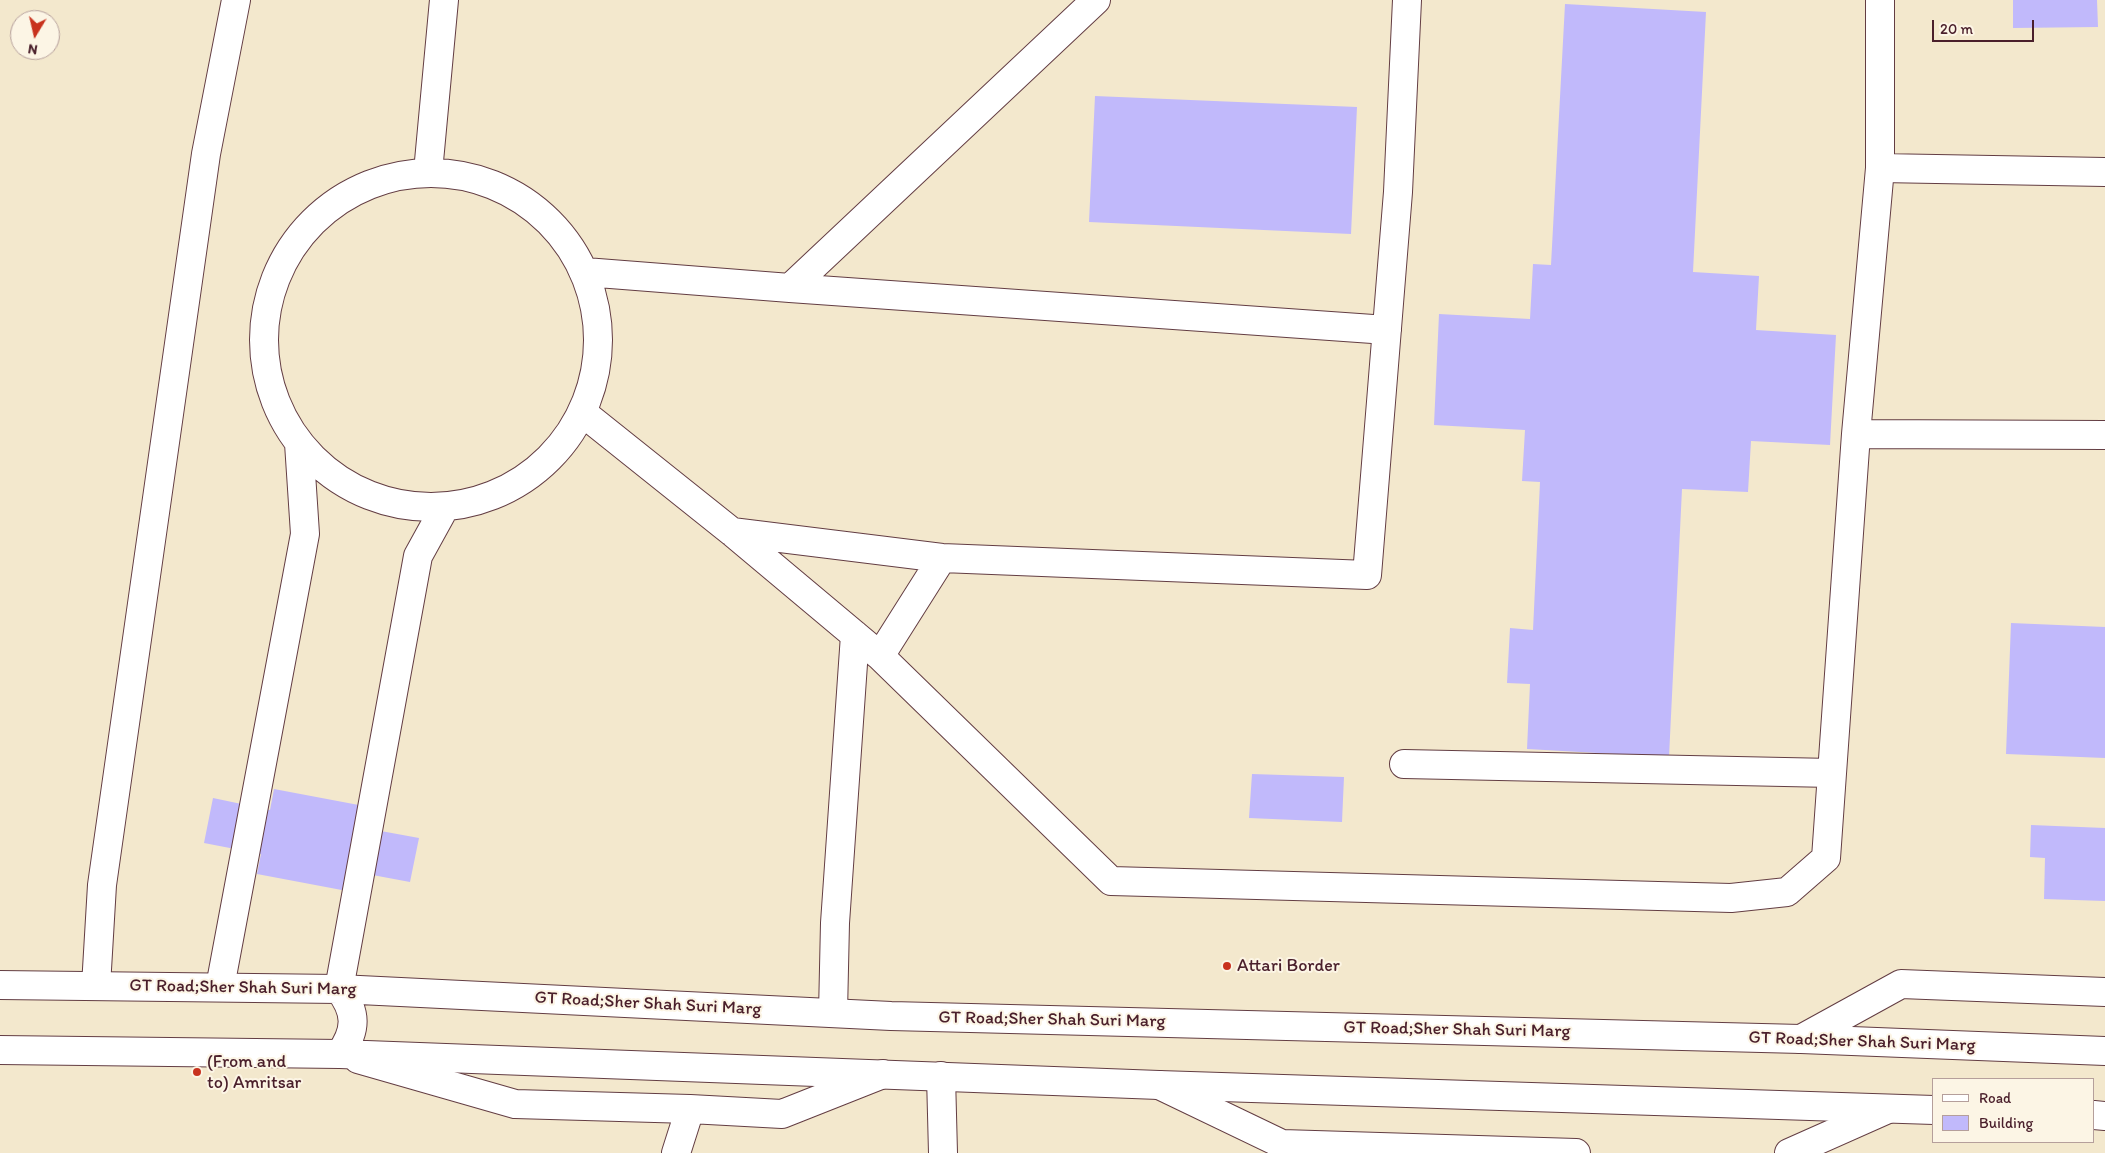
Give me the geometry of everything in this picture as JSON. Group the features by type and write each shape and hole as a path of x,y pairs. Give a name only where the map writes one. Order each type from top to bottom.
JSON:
{"main road":[{"path":"96,986 102,885 120,756 206,154 236,0"},
{"path":"428,172 444,0"},
{"path":"790,288 1096,0"},
{"path":"732,532 942,558 1367,575 1398,192 1407,0"},
{"path":"583,413 732,532 880,656 1111,881 1731,898 1787,892 1826,858 1856,434 1880,168 1880,0"},
{"path":"1880,168 2105,172"},
{"path":"428,172 477,178 522,198 559,231 585,272 599,319 598,367 583,413 559,450 526,478 488,498 445,507 390,502 340,480 299,443 273,397 263,345 270,293 292,245 329,206 375,182 428,172"},
{"path":"585,272 1387,330"},
{"path":"1856,434 2105,435"},
{"path":"220,987 305,534 299,443"},
{"path":"340,1054 348,1042 353,1028 348,1000 339,988 418,556 445,507"},
{"path":"880,656 942,558"},
{"path":"833,1013 835,923 855,635"},
{"path":"1404,764 1832,773"},
{"path":"1801,1039 1901,984 2105,992"},
{"name":"GT Road;Sher Shah Suri Marg","path":"0,985 339,988 891,1016 1801,1039 2105,1052"},
{"path":"0,1050 340,1054 1159,1085 1932,1110"},
{"path":"340,1054 515,1104 690,1109 782,1114 883,1074"},
{"path":"941,1076 943,1153"},
{"path":"1159,1085 1282,1144 1576,1153"},
{"path":"676,1153 690,1109"},
{"path":"1789,1153 1888,1109"}],"building":[{"path":"2013,0 2097,0 2098,27 2013,28"},
{"path":"1565,4 1706,12 1693,272 1759,276 1756,330 1836,335 1830,445 1751,441 1748,492 1682,489 1669,757 1527,749 1530,684 1507,683 1510,628 1533,630 1540,482 1522,481 1525,430 1434,425 1439,314 1530,319 1533,264 1551,265"},
{"path":"1095,96 1357,107 1351,234 1089,222"},
{"path":"2011,623 2105,627 2105,758 2006,754"},
{"path":"1252,774 1344,777 1342,822 1249,818"},
{"path":"274,789 364,806 359,827 419,838 410,882 351,871 347,891 257,874 261,854 204,843 213,798 270,810"},
{"path":"2031,825 2105,828 2105,901 2044,899 2045,858 2030,857"}],"place":[{"name":"Attari Border","path":"1227,966"},
{"name":"(From and to) Amritsar","path":"197,1072"}]}
